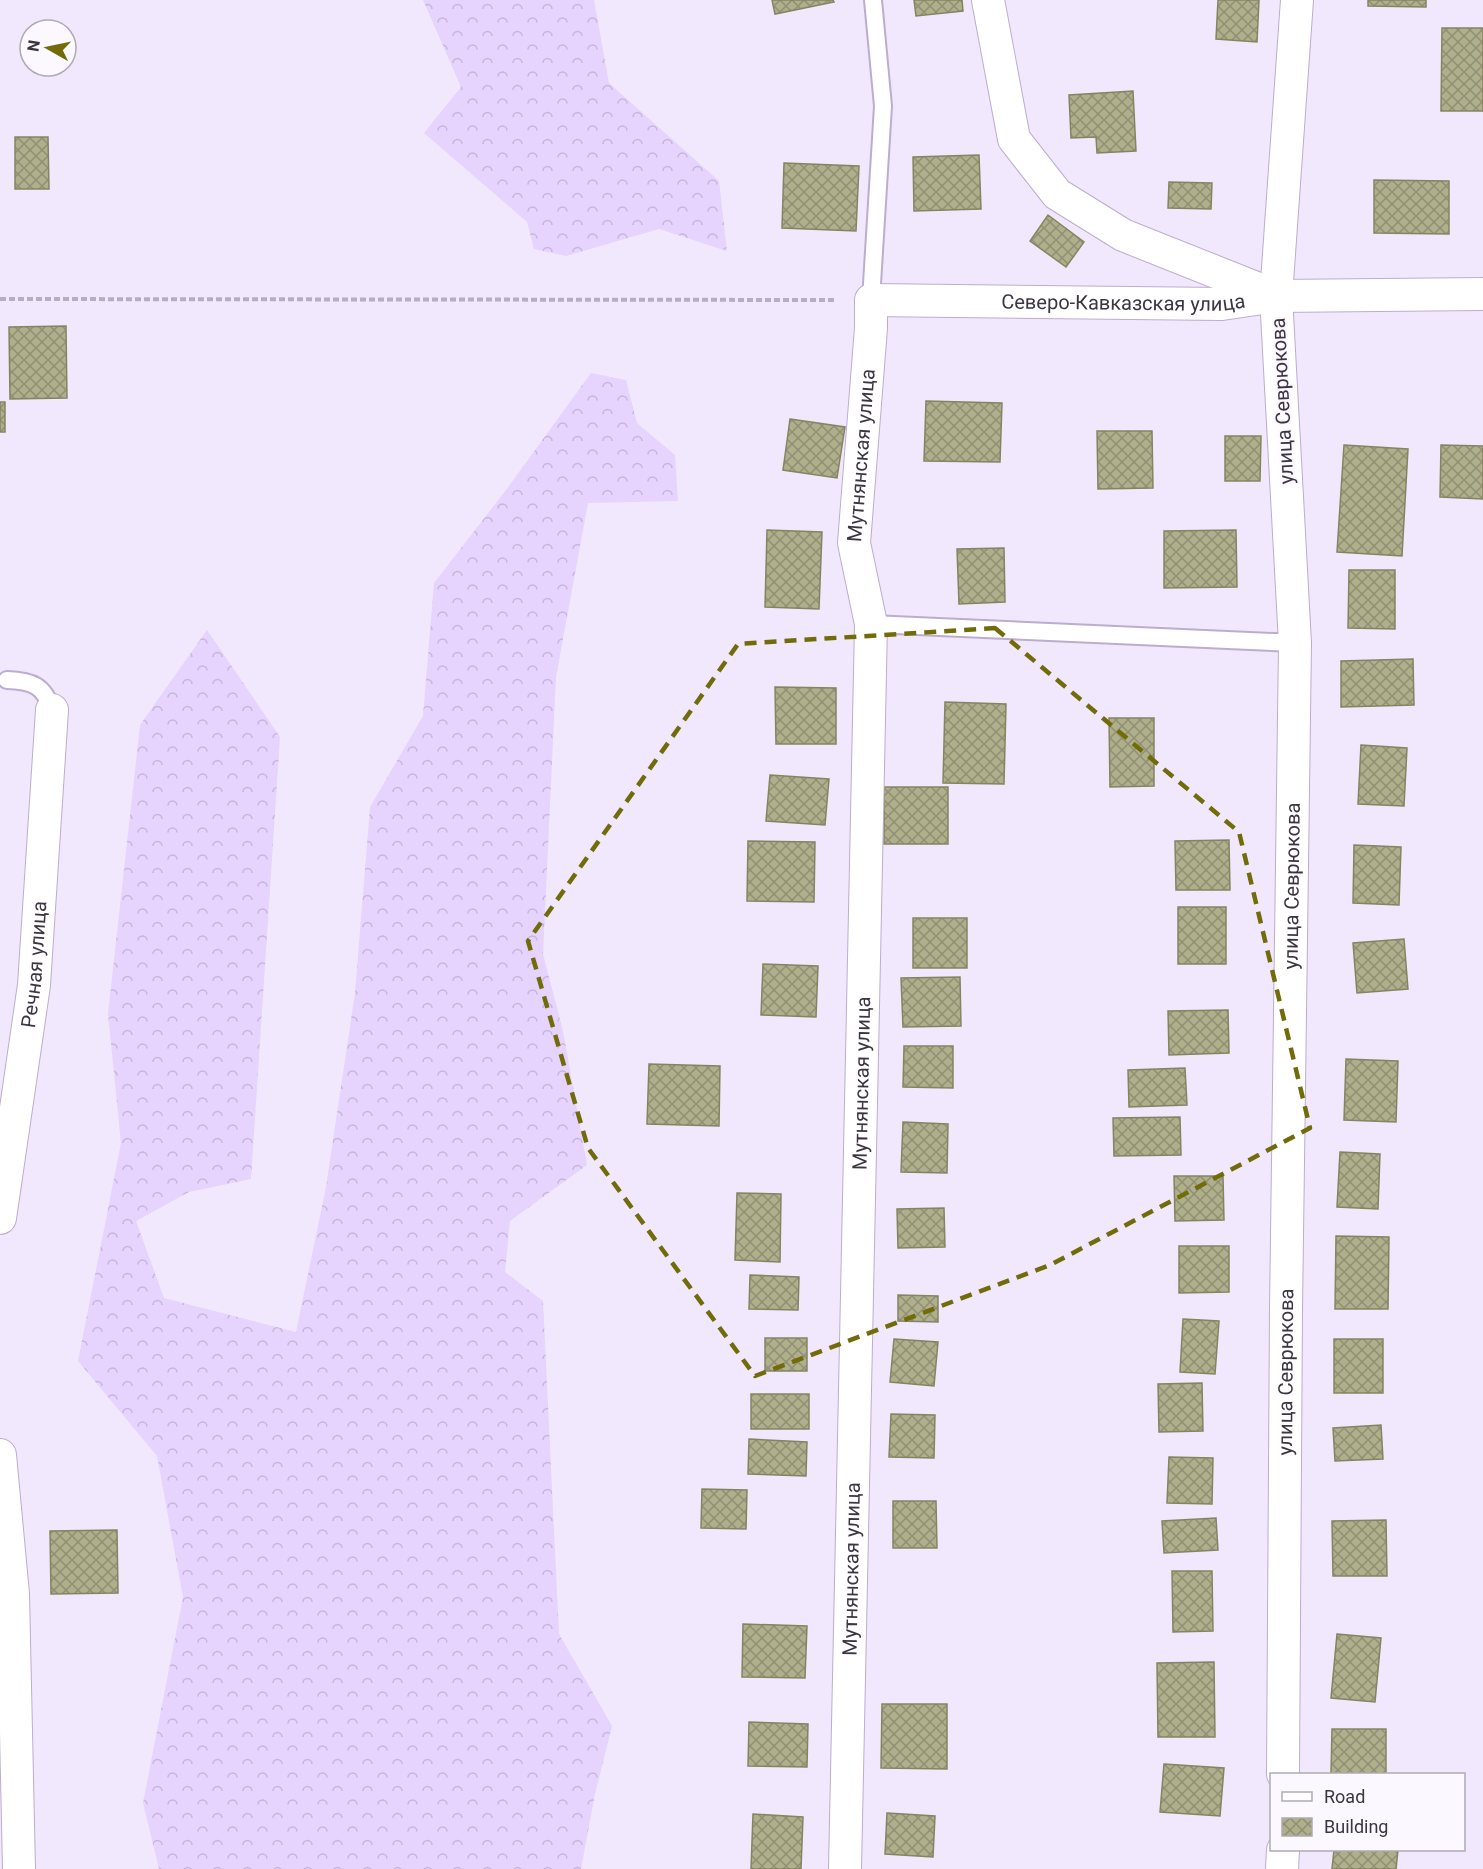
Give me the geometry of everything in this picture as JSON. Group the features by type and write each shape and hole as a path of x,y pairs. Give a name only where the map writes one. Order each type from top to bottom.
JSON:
{"street":[{"path":"988,0 1014,139 1057,194 1123,236 1276,296"},
{"name":"улица Севрюкова","path":"1283,1773 1295,643 1276,296 1297,0"},
{"name":"Северо-Кавказская улица","path":"871,300 1222,304 1276,296 1483,294"},
{"name":"Мутнянская улица","path":"845,1869 871,624 854,543 871,300"},
{"name":"Речная улица","path":"0,1218 34,985 52,710"},
{"path":"0,1455 14,1594 19,1869"},
{"path":"1282,1851 1282,1869"}],"lane":[{"path":"871,300 883,106 873,0"},
{"path":"871,624 1295,643"},
{"path":"7,680 26,680 37,687 48,697 52,710"}],"path":[{"path":"0,299 871,300"}],"highlighted area":[{"path":"995,628 1239,832 1310,1128 1050,1265 755,1376 588,1148 528,941 738,644"}],"green space":[{"path":"423,0 594,0 609,83 719,181 727,251 659,229 566,256 534,249 527,222 424,133 461,87"},
{"path":"591,373 626,380 637,423 675,455 678,501 588,503 556,677 543,954 563,1031 587,1165 510,1221 505,1272 543,1301 559,1634 612,1726 595,1794 581,1869 159,1869 143,1803 183,1597 157,1456 78,1361 121,1143 108,1014 140,725 207,630 280,737 251,1179 189,1192 136,1221 164,1298 296,1332 326,1187 355,993 370,807 423,716 434,583 506,490"}],"building":[{"path":"772,0 833,0 834,2 775,14"},
{"path":"914,0 962,0 963,11 916,16"},
{"path":"1218,0 1259,0 1257,42 1216,39"},
{"path":"1368,0 1426,0 1426,7 1368,6"},
{"path":"1442,28 1483,28 1483,111 1441,111"},
{"path":"1133,91 1136,151 1097,153 1096,137 1071,138 1069,95"},
{"path":"15,137 48,137 49,189 15,189"},
{"path":"979,155 981,209 914,211 913,157"},
{"path":"784,163 859,166 856,231 782,228"},
{"path":"1374,180 1449,181 1449,234 1374,233"},
{"path":"1169,182 1212,183 1211,209 1168,208"},
{"path":"1048,215 1084,242 1066,267 1030,241"},
{"path":"66,326 67,398 10,399 9,327"},
{"path":"926,401 1002,403 1000,462 924,461"},
{"path":"0,402 5,402 5,432 0,432"},
{"path":"790,419 845,427 837,478 783,470"},
{"path":"1097,431 1152,431 1153,488 1098,489"},
{"path":"1225,436 1261,436 1260,481 1225,481"},
{"path":"1344,445 1408,449 1402,556 1337,552"},
{"path":"1441,445 1483,446 1483,499 1440,497"},
{"path":"767,530 822,532 819,609 765,607"},
{"path":"1236,530 1237,587 1164,588 1164,531"},
{"path":"1004,548 1005,602 959,604 957,549"},
{"path":"1349,570 1395,570 1395,629 1348,628"},
{"path":"1413,659 1414,705 1341,707 1341,661"},
{"path":"775,687 836,688 836,744 776,744"},
{"path":"945,702 1006,704 1004,784 943,783"},
{"path":"1109,718 1154,718 1154,786 1110,787"},
{"path":"1361,745 1407,748 1404,806 1358,804"},
{"path":"770,775 829,779 825,825 766,821"},
{"path":"884,787 948,787 948,844 884,844"},
{"path":"1229,840 1230,890 1176,890 1175,841"},
{"path":"748,841 815,842 814,902 747,901"},
{"path":"1354,845 1401,847 1399,905 1353,903"},
{"path":"1178,907 1226,907 1226,964 1178,964"},
{"path":"913,918 967,918 967,968 913,968"},
{"path":"1404,939 1408,989 1357,993 1353,943"},
{"path":"763,964 818,966 816,1017 761,1015"},
{"path":"960,977 961,1026 903,1027 901,978"},
{"path":"1228,1010 1229,1053 1169,1055 1168,1011"},
{"path":"904,1046 953,1046 953,1088 903,1087"},
{"path":"1346,1059 1398,1061 1396,1122 1344,1120"},
{"path":"649,1064 720,1066 719,1126 647,1124"},
{"path":"1185,1068 1187,1105 1129,1107 1128,1070"},
{"path":"1180,1117 1181,1155 1114,1156 1113,1118"},
{"path":"903,1122 948,1124 947,1173 901,1172"},
{"path":"1340,1152 1380,1154 1378,1209 1337,1207"},
{"path":"1174,1176 1223,1176 1224,1220 1175,1221"},
{"path":"737,1193 781,1194 780,1262 735,1260"},
{"path":"944,1208 945,1247 898,1248 897,1209"},
{"path":"1336,1236 1389,1237 1388,1309 1335,1309"},
{"path":"1179,1246 1229,1246 1229,1292 1179,1293"},
{"path":"750,1275 799,1277 798,1310 749,1309"},
{"path":"898,1295 938,1296 938,1322 898,1321"},
{"path":"1183,1319 1219,1321 1215,1374 1180,1372"},
{"path":"765,1338 807,1338 807,1371 765,1371"},
{"path":"894,1339 938,1342 934,1386 890,1382"},
{"path":"1334,1339 1383,1339 1383,1393 1334,1393"},
{"path":"1202,1383 1203,1431 1159,1432 1158,1384"},
{"path":"751,1394 809,1394 809,1429 751,1429"},
{"path":"891,1414 935,1415 934,1458 889,1457"},
{"path":"1381,1425 1383,1459 1335,1461 1333,1428"},
{"path":"749,1439 807,1442 806,1476 748,1474"},
{"path":"1169,1457 1213,1458 1212,1504 1167,1503"},
{"path":"702,1489 747,1490 746,1529 701,1528"},
{"path":"893,1501 936,1501 937,1548 893,1548"},
{"path":"1216,1518 1218,1550 1164,1553 1162,1521"},
{"path":"1386,1520 1387,1576 1333,1576 1332,1521"},
{"path":"117,1530 118,1593 51,1594 50,1531"},
{"path":"1172,1571 1212,1571 1213,1631 1173,1632"},
{"path":"743,1624 807,1626 805,1678 742,1677"},
{"path":"1337,1634 1381,1638 1375,1702 1331,1698"},
{"path":"1214,1662 1215,1737 1158,1737 1157,1663"},
{"path":"882,1704 947,1704 947,1769 881,1768"},
{"path":"749,1722 808,1724 807,1767 748,1766"},
{"path":"1332,1729 1386,1729 1386,1773 1331,1773"},
{"path":"1164,1764 1224,1768 1220,1816 1160,1812"},
{"path":"887,1813 935,1816 933,1857 885,1854"},
{"path":"753,1814 803,1817 801,1869 751,1869"},
{"path":"1334,1851 1398,1851 1396,1869 1332,1869"}]}
